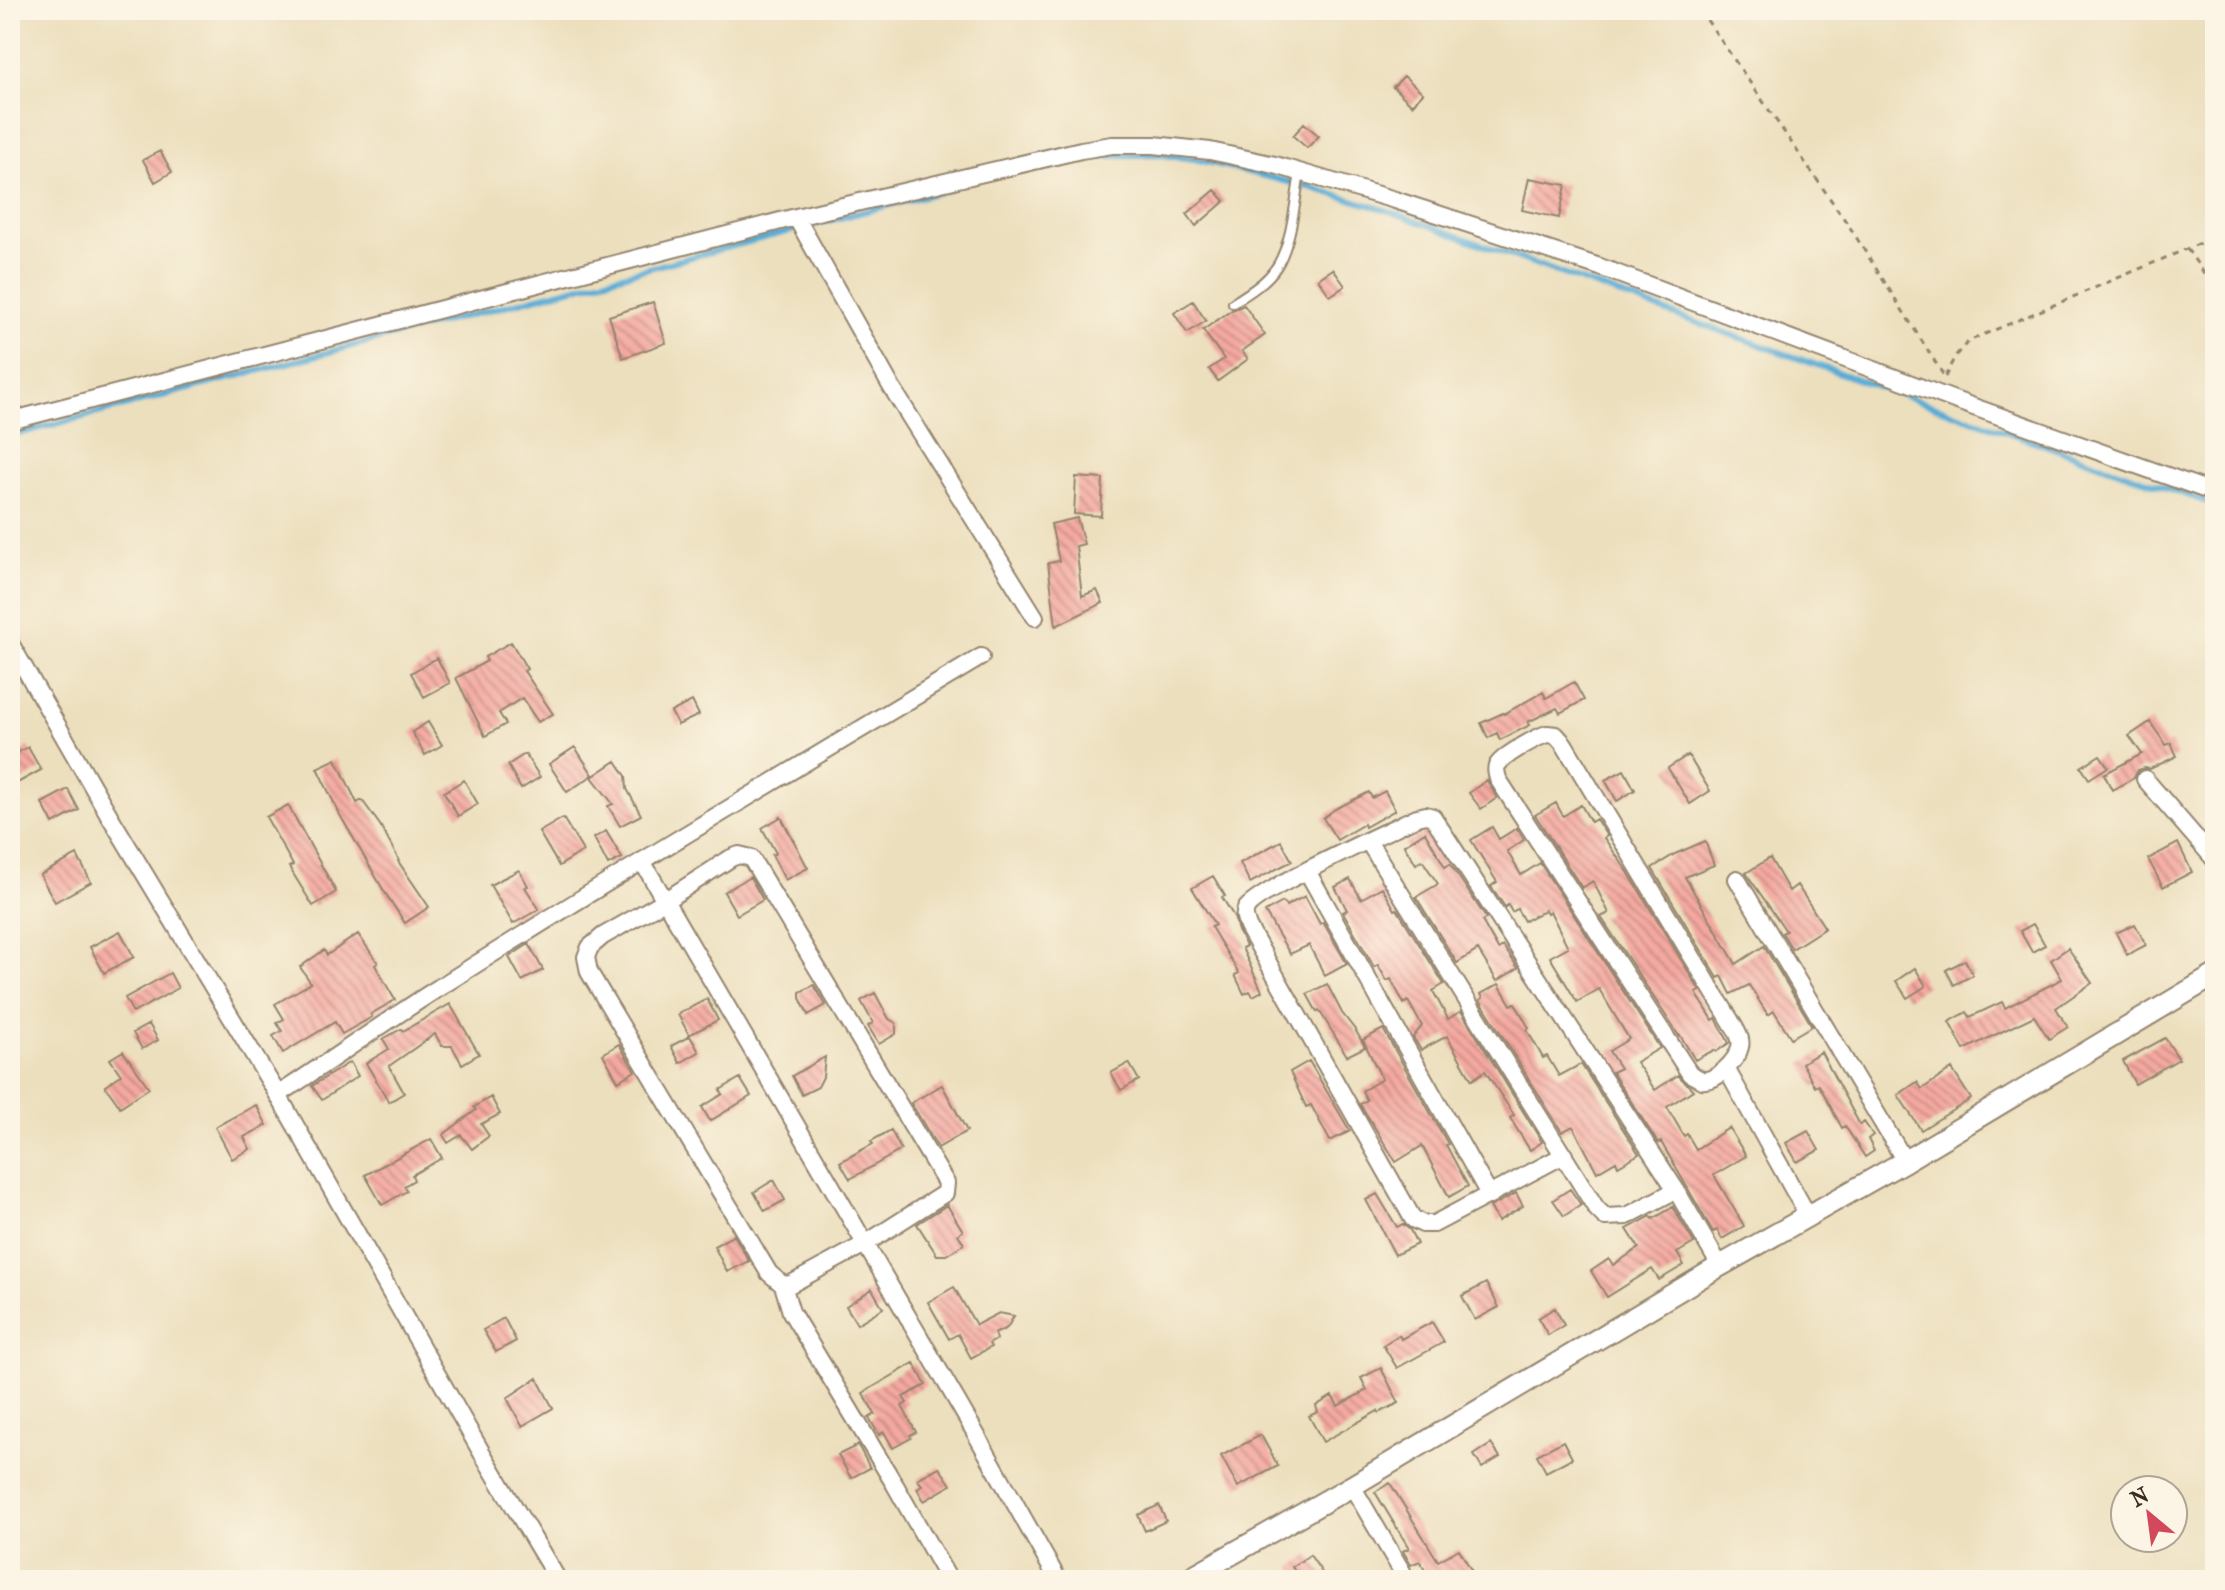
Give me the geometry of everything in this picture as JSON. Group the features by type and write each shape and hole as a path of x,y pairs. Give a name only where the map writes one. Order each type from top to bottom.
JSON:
{"street":[{"path":"10,421 796,217 1081,150 1112,145 1154,145 1210,151 1300,173 1395,200 1600,267 1957,401 2215,493"},
{"path":"796,217 892,388 1035,617"},
{"path":"10,643 109,815 278,1095 479,1448 558,1580"},
{"path":"278,1095 426,996 642,861 981,657"},
{"path":"1556,735 1564,744 1735,1028 1740,1049 1727,1070 1702,1080 1690,1074 1498,779 1496,768 1499,761 1539,736 1556,735"},
{"path":"2145,779 2215,860"},
{"path":"1564,1155 1434,1224 1423,1224 1413,1219 1248,927 1244,918 1246,910 1254,901 1307,871 1417,817 1433,817 1676,1190 1720,1266"},
{"path":"1368,841 1596,1208 1605,1217 1627,1216 1676,1190"},
{"path":"783,1285 791,1284 865,1244 945,1193 946,1183 751,858 739,855 603,936 590,947 586,957 589,972 769,1273 783,1285 791,1312 949,1580"},
{"path":"642,861 1058,1580"},
{"path":"1307,871 1490,1196"},
{"path":"1737,879 1905,1161"},
{"path":"1186,1580 1352,1486 1720,1266 1905,1161 2215,975"},
{"path":"1727,1070 1808,1216"},
{"path":"1352,1486 1407,1580"}],"lane":[{"path":"1233,303 1257,287 1276,268 1283,253 1300,173"}],"path":[{"path":"1700,10 1851,229 1945,377 1954,356 1971,340 2215,237"},
{"path":"2187,249 2215,289"}],"building":[{"path":"1404,76 1423,93 1412,105 1393,87"},
{"path":"1304,123 1319,136 1307,148 1293,136"},
{"path":"160,151 172,172 155,182 143,160"},
{"path":"1529,178 1566,185 1559,218 1522,210"},
{"path":"1215,190 1225,201 1196,226 1187,214"},
{"path":"1333,269 1345,286 1330,296 1318,279"},
{"path":"1193,301 1206,321 1187,333 1174,313"},
{"path":"653,302 666,343 623,358 609,316"},
{"path":"1244,305 1265,335 1242,351 1248,359 1218,381 1209,369 1224,359 1203,330"},
{"path":"1076,477 1103,479 1101,516 1074,514"},
{"path":"1077,518 1084,544 1076,546 1082,596 1097,590 1103,603 1056,626 1048,563 1059,561 1051,524"},
{"path":"511,642 527,669 524,671 553,714 538,722 522,698 499,713 506,724 485,736 456,678 487,661 485,657"},
{"path":"437,658 450,683 424,697 411,673"},
{"path":"1574,682 1584,700 1560,713 1557,708 1500,740 1497,733 1488,738 1481,723 1543,692 1546,698"},
{"path":"692,701 699,715 678,725 671,712"},
{"path":"428,722 442,745 425,755 412,732"},
{"path":"2150,722 2166,745 2171,743 2177,756 2150,769 2138,770 2134,778 2112,790 2104,774 2142,754 2129,736"},
{"path":"28,747 41,770 10,787 10,757"},
{"path":"575,747 593,775 567,792 549,764"},
{"path":"525,754 540,777 521,789 508,765"},
{"path":"1688,755 1710,791 1690,804 1668,768"},
{"path":"2100,755 2108,767 2089,779 2081,767"},
{"path":"336,759 357,803 362,800 380,825 398,861 429,907 405,923 340,815 317,768"},
{"path":"616,761 626,776 627,789 641,815 620,826 608,806 613,804 592,777"},
{"path":"1624,770 1635,790 1617,801 1605,780"},
{"path":"464,780 478,804 458,816 444,792"},
{"path":"1487,780 1497,798 1481,809 1469,793"},
{"path":"68,789 79,810 53,824 42,803"},
{"path":"1385,791 1395,810 1337,840 1323,818 1369,792 1372,798"},
{"path":"1556,803 1563,816 1581,805 1591,822 1596,819 1607,836 1604,838 1628,872 1700,991 1696,993 1713,1020 1716,1018 1729,1043 1716,1052 1714,1050 1695,1060 1601,917 1609,913 1593,881 1582,888 1535,815"},
{"path":"288,805 336,892 313,906 289,867 293,865 266,817"},
{"path":"781,817 808,868 785,880 772,855 776,853 762,828"},
{"path":"563,818 583,851 559,866 539,832"},
{"path":"1492,827 1499,839 1517,828 1524,840 1507,851 1521,875 1540,863 1660,1048 1636,1062 1655,1090 1678,1075 1693,1090 1667,1107 1684,1136 1687,1134 1696,1149 1729,1128 1746,1156 1714,1175 1744,1226 1722,1239 1717,1230 1713,1232 1661,1142 1658,1143 1612,1072 1620,1068 1609,1051 1629,1039 1599,989 1577,1002 1550,957 1568,947 1550,911 1547,913 1545,910 1524,921 1517,909 1512,912 1508,905 1505,907 1491,886 1497,882 1471,840"},
{"path":"606,831 622,858 608,865 594,838"},
{"path":"1425,832 1445,867 1450,864 1486,918 1482,921 1498,949 1503,946 1518,968 1497,981 1478,950 1457,963 1416,897 1438,884 1422,860 1416,864 1404,845"},
{"path":"1281,841 1292,861 1250,883 1240,863"},
{"path":"1705,841 1714,865 1685,877 1736,964 1764,946 1812,1026 1791,1038 1774,1011 1768,1015 1749,985 1731,994 1722,976 1718,978 1652,868"},
{"path":"2178,843 2192,872 2163,887 2148,859"},
{"path":"77,855 91,882 55,902 40,875"},
{"path":"1770,858 1789,891 1797,885 1825,928 1792,949 1782,933 1786,931 1746,873"},
{"path":"519,870 528,886 525,887 539,909 513,924 490,885"},
{"path":"1213,876 1234,917 1246,946 1242,948 1262,991 1253,996 1250,991 1244,994 1235,975 1239,973 1192,888"},
{"path":"750,877 763,900 737,915 724,892"},
{"path":"1350,879 1361,899 1382,887 1444,984 1433,991 1448,1019 1461,1011 1542,1142 1530,1150 1510,1118 1514,1115 1485,1071 1472,1080 1447,1036 1421,1050 1413,1037 1422,1026 1408,1001 1404,1004 1391,979 1387,981 1378,965 1374,967 1343,912 1347,910 1335,887"},
{"path":"1305,896 1347,964 1325,976 1309,945 1290,954 1265,912 1283,902 1286,906"},
{"path":"2033,924 2045,945 2032,952 2020,931"},
{"path":"2135,924 2146,945 2127,955 2116,933"},
{"path":"120,931 134,957 104,973 90,947"},
{"path":"358,934 378,963 375,965 395,1000 342,1034 335,1022 283,1053 273,1036 282,1031 277,1023 284,1019 275,1004 311,983 300,967 324,950 327,955"},
{"path":"529,944 543,970 522,981 509,957"},
{"path":"2068,948 2092,983 2056,1008 2068,1027 2049,1039 2034,1016 1964,1050 1949,1022 1967,1012 1970,1017 2002,1002 2005,1008 2062,979 2051,960"},
{"path":"1965,960 1973,975 1954,985 1946,970"},
{"path":"1915,968 1926,986 1907,998 1896,981"},
{"path":"170,973 178,988 133,1013 125,998"},
{"path":"1327,984 1365,1047 1347,1056 1307,994"},
{"path":"1499,984 1511,1005 1515,1003 1543,1058 1547,1056 1559,1076 1581,1064 1639,1154 1618,1166 1616,1161 1597,1172 1573,1126 1562,1132 1480,1000 1483,998 1481,994"},
{"path":"814,985 826,1005 808,1015 800,992"},
{"path":"875,993 889,1019 896,1023 896,1034 879,1044 868,1026 873,1023 861,1001"},
{"path":"707,999 718,1020 689,1035 678,1014"},
{"path":"450,1004 479,1054 462,1064 452,1046 442,1046 435,1034 389,1066 404,1093 389,1102 366,1063 389,1049 383,1039"},
{"path":"149,1024 158,1040 142,1049 133,1033"},
{"path":"1383,1029 1448,1144 1468,1186 1449,1197 1422,1146 1396,1162 1360,1104 1367,1100 1362,1091 1382,1079 1363,1040"},
{"path":"690,1036 699,1052 680,1063 671,1046"},
{"path":"2165,1038 2179,1059 2135,1084 2123,1061"},
{"path":"619,1044 635,1071 618,1081 603,1054"},
{"path":"123,1051 149,1088 120,1107 105,1086 121,1075 110,1059"},
{"path":"1821,1052 1860,1125 1864,1122 1873,1135 1868,1139 1874,1151 1865,1157 1845,1126 1842,1128 1819,1085 1815,1087 1802,1063"},
{"path":"825,1057 823,1077 818,1087 802,1095 792,1076"},
{"path":"1309,1061 1350,1131 1330,1141 1311,1105 1306,1107 1290,1072"},
{"path":"350,1062 358,1076 322,1100 312,1086"},
{"path":"1129,1063 1139,1080 1121,1090 1111,1073"},
{"path":"1952,1069 1971,1099 1921,1130 1898,1095 1917,1082 1922,1089"},
{"path":"740,1078 751,1096 710,1121 702,1107 723,1094 720,1090"},
{"path":"942,1085 967,1131 938,1148 911,1103"},
{"path":"491,1097 500,1114 481,1124 489,1136 472,1149 461,1135 448,1143 443,1135 476,1110 474,1107"},
{"path":"256,1105 267,1125 244,1137 250,1149 232,1159 215,1127"},
{"path":"891,1130 901,1150 850,1179 840,1162"},
{"path":"1808,1131 1819,1150 1797,1162 1786,1143"},
{"path":"431,1139 442,1158 412,1175 414,1180 404,1186 407,1191 382,1205 365,1175"},
{"path":"774,1180 785,1200 765,1211 754,1192"},
{"path":"1570,1189 1581,1205 1564,1216 1553,1200"},
{"path":"1516,1193 1523,1206 1498,1221 1490,1207"},
{"path":"1377,1194 1397,1227 1403,1224 1417,1244 1395,1255 1366,1200"},
{"path":"947,1205 963,1231 958,1234 964,1244 946,1255 937,1255 917,1224"},
{"path":"1673,1207 1694,1243 1677,1253 1684,1265 1659,1280 1652,1269 1607,1297 1591,1271 1609,1259 1613,1265 1639,1248 1627,1229"},
{"path":"734,1235 749,1261 727,1272 714,1246"},
{"path":"1486,1283 1499,1307 1475,1320 1462,1296"},
{"path":"954,1287 976,1325 999,1313 1014,1316 1007,1328 994,1334 997,1339 989,1344 991,1347 971,1358 958,1334 949,1339 928,1302"},
{"path":"872,1289 883,1308 857,1324 846,1306"},
{"path":"1555,1308 1564,1325 1548,1335 1538,1318"},
{"path":"504,1318 516,1341 496,1352 483,1330"},
{"path":"1432,1322 1444,1342 1397,1368 1383,1345"},
{"path":"914,1363 926,1385 903,1397 907,1403 902,1406 916,1432 893,1448 884,1432 879,1435 869,1418 875,1414 863,1393"},
{"path":"1381,1368 1399,1403 1378,1411 1323,1442 1309,1416 1318,1412 1316,1406 1332,1396 1338,1406 1367,1390 1361,1378"},
{"path":"537,1378 553,1408 522,1426 507,1398"},
{"path":"1261,1435 1278,1466 1238,1487 1221,1456"},
{"path":"1563,1441 1572,1458 1546,1472 1537,1455"},
{"path":"1491,1444 1500,1457 1482,1468 1474,1455"},
{"path":"858,1445 870,1468 851,1478 838,1455"},
{"path":"939,1467 951,1485 924,1501 917,1488 922,1485 917,1479"},
{"path":"1390,1483 1438,1561 1459,1549 1477,1580 1430,1580 1420,1561 1411,1565 1403,1551 1409,1548 1375,1492"},
{"path":"1159,1505 1166,1521 1145,1531 1138,1515"},
{"path":"1310,1555 1327,1580 1301,1580 1292,1567"}],"waterway":[{"path":"1086,157 1155,154 1195,159 1386,210 2215,505"},
{"path":"10,436 950,189"}]}
